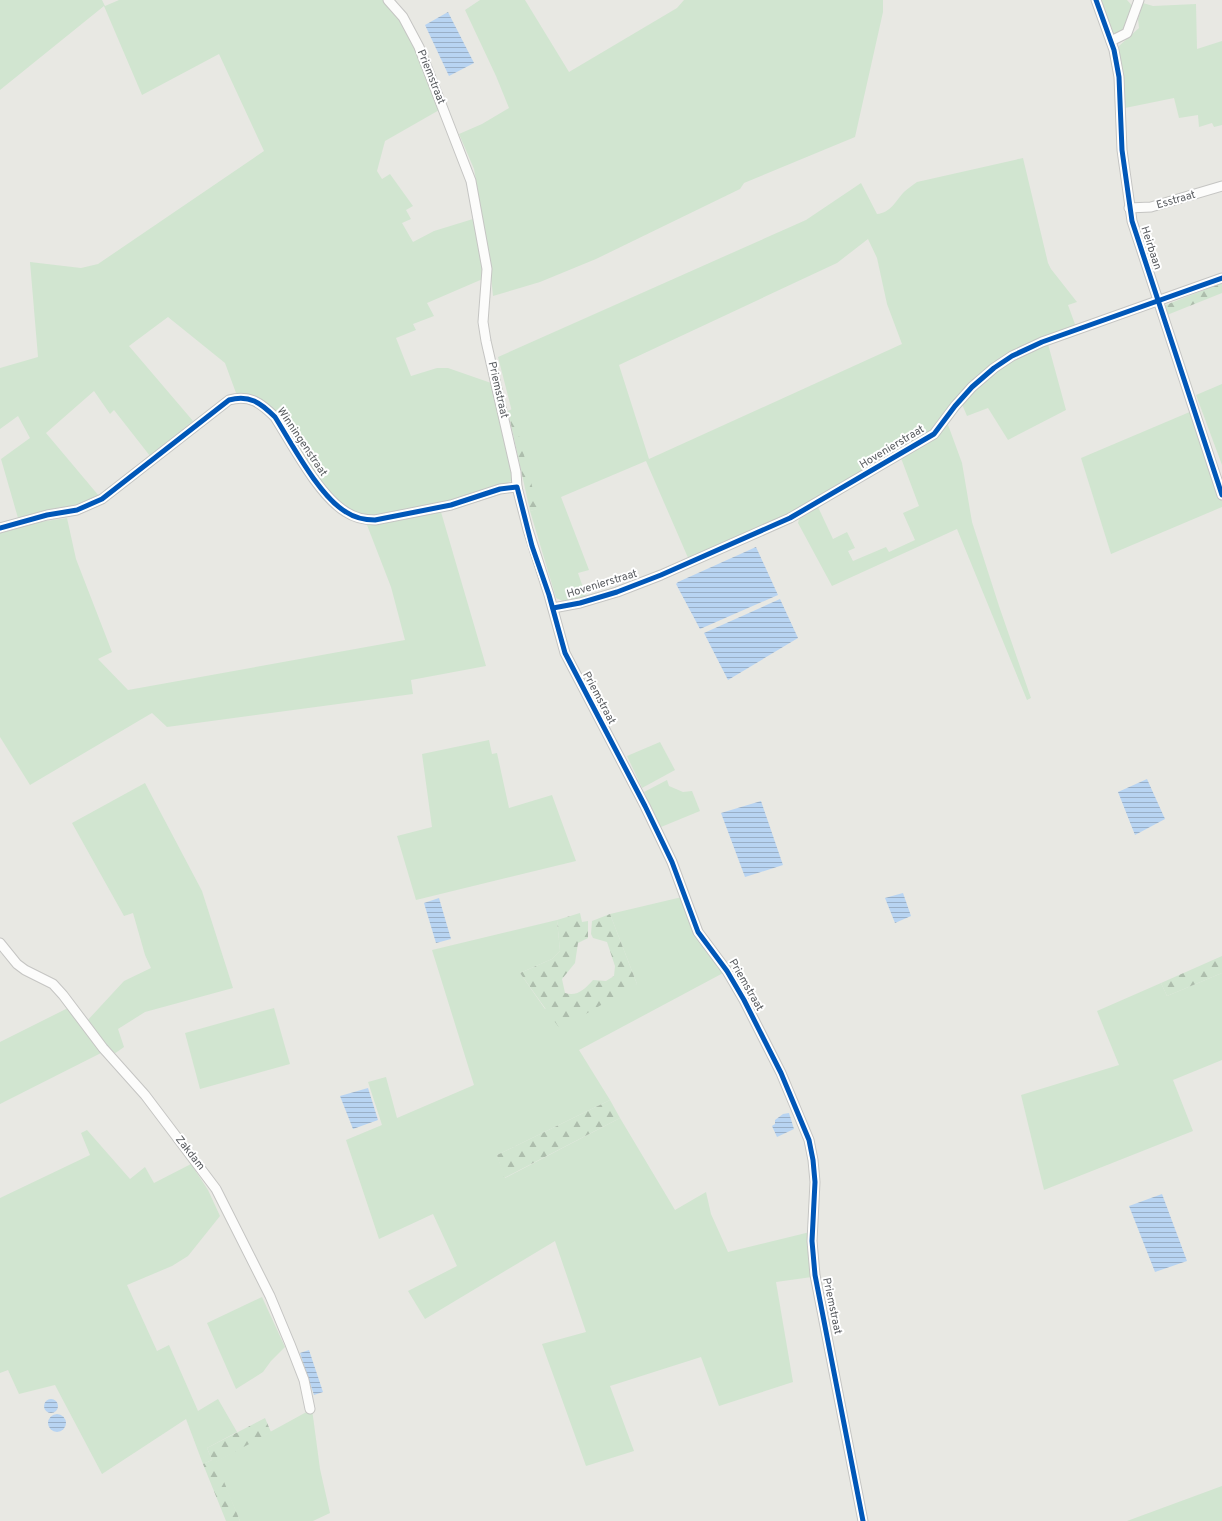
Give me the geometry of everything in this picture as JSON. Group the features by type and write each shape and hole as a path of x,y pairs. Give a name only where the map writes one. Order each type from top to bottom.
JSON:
{"street":[{"name":"Priemstraat","path":"388,0 403,17 419,47 470,181 487,269 483,322 516,472 517,488 532,546 553,608 565,653 645,806 672,862 698,932 727,971 744,1000 781,1074 810,1140 814,1160 815,1182 812,1240 815,1275 863,1521"},
{"name":"Heirbaan","path":"1096,0 1111,41 1119,77 1122,150 1129,208 1157,302 1222,495"},
{"path":"1111,41 1127,33 1139,0"},
{"name":"Esstraat","path":"1129,208 1151,208 1222,186"},
{"name":"Hovenierstraat","path":"553,608 580,603 647,581 720,551 790,518 934,434 955,406 972,387 994,368 1012,356 1042,342 1222,278"},
{"name":"Winningenstraat","path":"0,528 87,507 102,499 229,400 238,397 255,400 265,407 275,417 320,487 346,512 365,520 375,520 451,505 500,489 517,488"},
{"name":"Zakdam","path":"0,944 16,964 53,984 63,995 103,1048 145,1095 216,1189 270,1296 304,1380 310,1409"}],"green space":[{"path":"0,0 102,0 105,6 119,0 385,0 402,20 411,36 441,109 385,141 377,171 382,179 390,174 413,206 406,210 411,219 402,223 413,242 434,231 473,219 485,278 427,303 434,316 413,324 416,330 396,338 411,376 437,368 448,368 494,384 513,478 511,481 482,492 411,510 371,516 360,515 351,511 328,491 278,415 260,399 249,395 236,393 225,363 168,317 129,346 193,421 150,456 114,410 110,414 94,391 46,433 99,496 80,506 57,508 18,518 1,459 30,438 18,416 0,429 0,368 38,357 30,262 81,268 98,264 264,151 219,54 142,95 104,6 0,90"},
{"path":"480,0 525,0 569,72 677,8 684,0 883,0 883,12 855,137 744,183 740,189 596,259 540,282 493,296 488,248 474,169 459,134 482,124 509,108 496,76 465,10"},
{"path":"1101,0 1127,0 1134,8 1128,27 1118,34 1113,33"},
{"path":"1143,3 1153,6 1196,4 1197,49 1222,41 1222,125 1214,127 1212,123 1199,127 1198,115 1179,118 1174,98 1125,108 1119,46 1139,28 1138,19"},
{"path":"1023,158 1048,263 1077,302 1068,305 1076,327 1002,358 925,436 802,509 689,560 646,461 561,497 589,570 578,573 586,596 565,602 556,598 530,511 537,509 498,357 806,220 861,183 877,214 890,209 904,192 917,182","holes":["868,239 877,258 887,304 902,344 649,459 619,365 837,263"]},
{"path":"1222,283 1222,293 1167,315 1163,306"},
{"path":"1048,344 1066,410 1008,440 988,408 967,416 961,402 1007,363"},
{"path":"1222,384 1222,465 1196,395"},
{"path":"512,409 538,509 530,511 508,411"},
{"path":"1192,411 1222,499 1222,507 1111,554 1081,458"},
{"path":"947,422 962,463 972,522 1031,698 1027,700 957,529 832,586 798,523 799,519 818,507 833,539 847,532 855,548 848,551 853,561 886,547 889,552 915,540 903,513 919,506 901,458"},
{"path":"441,512 486,666 411,680 413,694 167,727 152,713 30,785 0,737 0,533 39,522 67,518 76,559 112,652 98,659 128,690 405,640 391,587 367,525"},
{"path":"489,740 492,754 497,753 509,808 552,795 576,861 416,900 397,836 432,827 422,754"},
{"path":"660,742 675,770 642,788 627,756"},
{"path":"667,780 669,786 683,792 692,791 700,811 661,827 644,792"},
{"path":"145,783 202,891 233,988 145,1012 118,1029 124,1047 114,1054 87,1021 124,981 151,968 145,955 133,913 124,916 72,823"},
{"path":"682,897 725,972 579,1050 610,1100 497,1155 505,1178 620,1118 675,1210 706,1192 711,1214 728,1252 810,1232 812,1277 776,1282 793,1382 719,1406 701,1357 610,1386 634,1451 586,1466 542,1344 586,1332 555,1241 425,1319 408,1291 457,1266 433,1214 379,1239 346,1140 382,1125 368,1082 386,1077 397,1118 474,1085 432,950 557,920 560,951 552,959 520,973 545,1009 637,984 610,914"},
{"path":"580,913 582,922 588,921 588,938 578,943 575,963 562,979 565,993 577,993 584,989 593,980 606,981 614,976 615,966 607,942 593,938 591,934 592,921 610,914 637,984 560,1029 520,973 552,959 560,951 557,920"},
{"path":"1222,956 1222,973 1167,996 1161,983"},
{"path":"1222,973 1222,1060 1173,1080 1193,1131 1044,1190 1021,1095 1119,1065 1097,1011 1161,983 1167,996"},
{"path":"68,1008 101,1053 0,1104 0,1042"},
{"path":"274,1008 290,1064 200,1089 185,1033"},
{"path":"610,1100 620,1118 504,1178 497,1155"},
{"path":"87,1130 130,1179 145,1167 154,1183 191,1164 208,1190 220,1216 188,1256 172,1266 127,1285 157,1351 169,1345 198,1411 218,1399 237,1432 207,1448 212,1460 203,1464 186,1419 102,1474 55,1385 19,1394 8,1370 0,1373 0,1198 90,1155 81,1133"},
{"path":"262,1297 285,1347 271,1361 263,1372 236,1389 207,1323"},
{"path":"312,1409 320,1469 330,1513 313,1521 240,1521 215,1462"},
{"path":"265,1418 271,1432 216,1462 240,1521 226,1521 203,1464 212,1460 207,1448"},
{"path":"1222,1486 1222,1521 1127,1521"}],"water":[{"path":"448,12 474,63 449,76 425,25"},
{"path":"756,547 778,595 700,629 676,584"},
{"path":"780,599 798,638 728,680 704,633"},
{"path":"1147,779 1165,819 1135,835 1118,792"},
{"path":"761,801 783,865 745,877 721,813"},
{"path":"903,893 911,916 895,923 885,898"},
{"path":"439,898 451,939 436,943 424,903"},
{"path":"368,1088 378,1120 353,1129 340,1096"},
{"path":"789,1113 794,1129 777,1137 772,1126 775,1124 775,1120 783,1114"},
{"path":"1162,1194 1187,1261 1155,1272 1129,1206"},
{"path":"309,1350 323,1392 314,1395 300,1353"},
{"path":"48,1399 54,1399 58,1403 58,1409 54,1413 48,1413 44,1409 44,1403"},
{"path":"57,1414 63,1417 66,1423 63,1429 57,1432 51,1429 48,1423 51,1417"}],"cycle path":[{"path":"1096,0 1114,50 1119,77 1122,150 1132,221 1222,495"},
{"path":"553,608 580,603 617,592 661,575 790,518 934,434 955,406 972,387 994,368 1012,356 1042,342 1222,278"},
{"path":"0,528 47,515 77,510 102,499 229,400 236,398 254,401 260,404 275,417 316,482 336,504 349,514 356,517 375,520 451,505 500,489 517,487 532,546 549,595 565,653 645,806 672,862 698,932 727,971 744,1000 781,1073 809,1140 815,1182 812,1241 815,1275 863,1521"}]}
